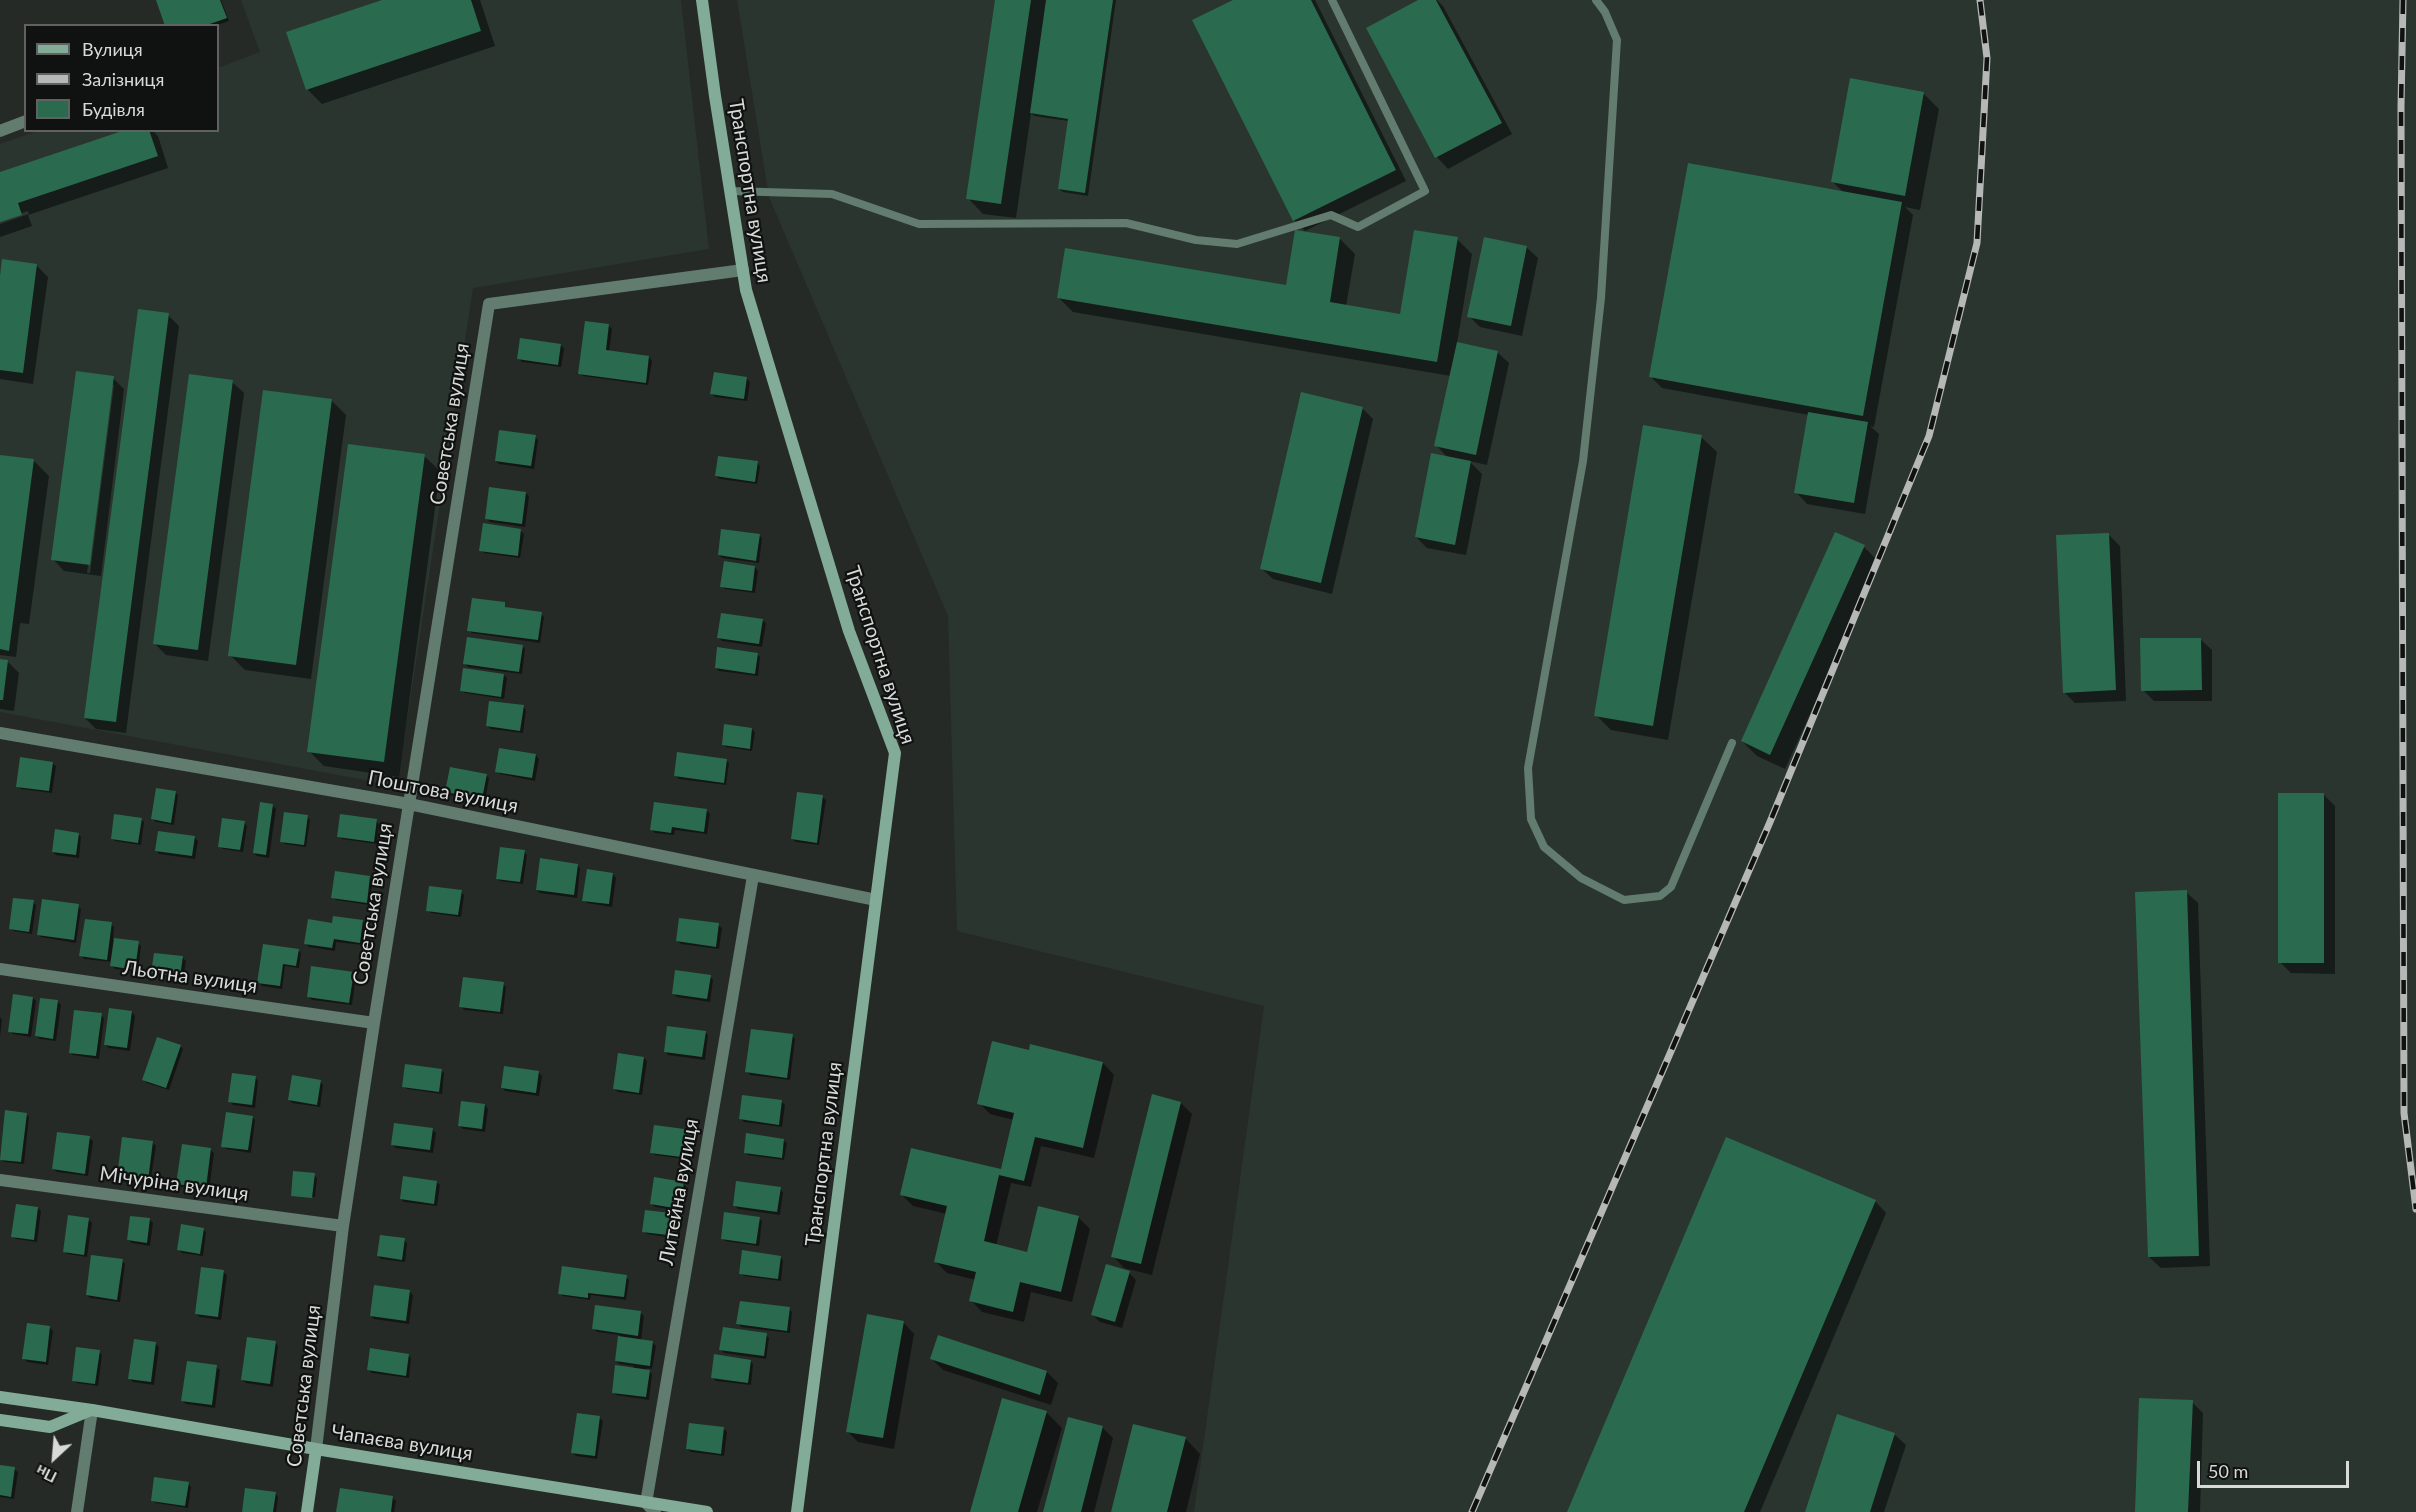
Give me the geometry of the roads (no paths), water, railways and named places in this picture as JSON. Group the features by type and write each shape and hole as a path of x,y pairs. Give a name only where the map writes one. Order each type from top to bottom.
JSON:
{"street":[{"name":"Транспортна вулиця","path":"702,0 746,290 849,631 895,753 797,1512"},
{"path":"0,131 24,122"},
{"name":"Советська вулиця","path":"307,1512 344,1226 374,1023 489,304 743,270"},
{"name":"Поштова вулиця","path":"0,733 409,804 876,900"},
{"name":"Литейна вулиця","path":"651,1508 753,876"},
{"name":"Льотна вулиця","path":"0,969 374,1023"},
{"name":"Мічуріна вулиця","path":"0,1180 344,1226"},
{"name":"Чапаєва вулиця","path":"0,1397 92,1410 651,1508 706,1512"},
{"path":"0,1420 50,1427 92,1410"},
{"path":"77,1512 92,1410"}],"lane":[{"path":"730,192 832,194 919,224 1126,223 1196,240 1237,244 1331,215 1358,227 1425,191 1332,0"},
{"path":"1596,0 1605,12 1617,40 1600,298 1583,461 1528,768 1531,819 1544,847 1581,878 1624,900 1660,896 1671,887 1732,744"}],"railway":[{"path":"1472,1512 1770,822 1929,436 1977,243 1987,58 1980,0"},
{"path":"2403,0 2401,107 2404,1113 2416,1209"}]}
